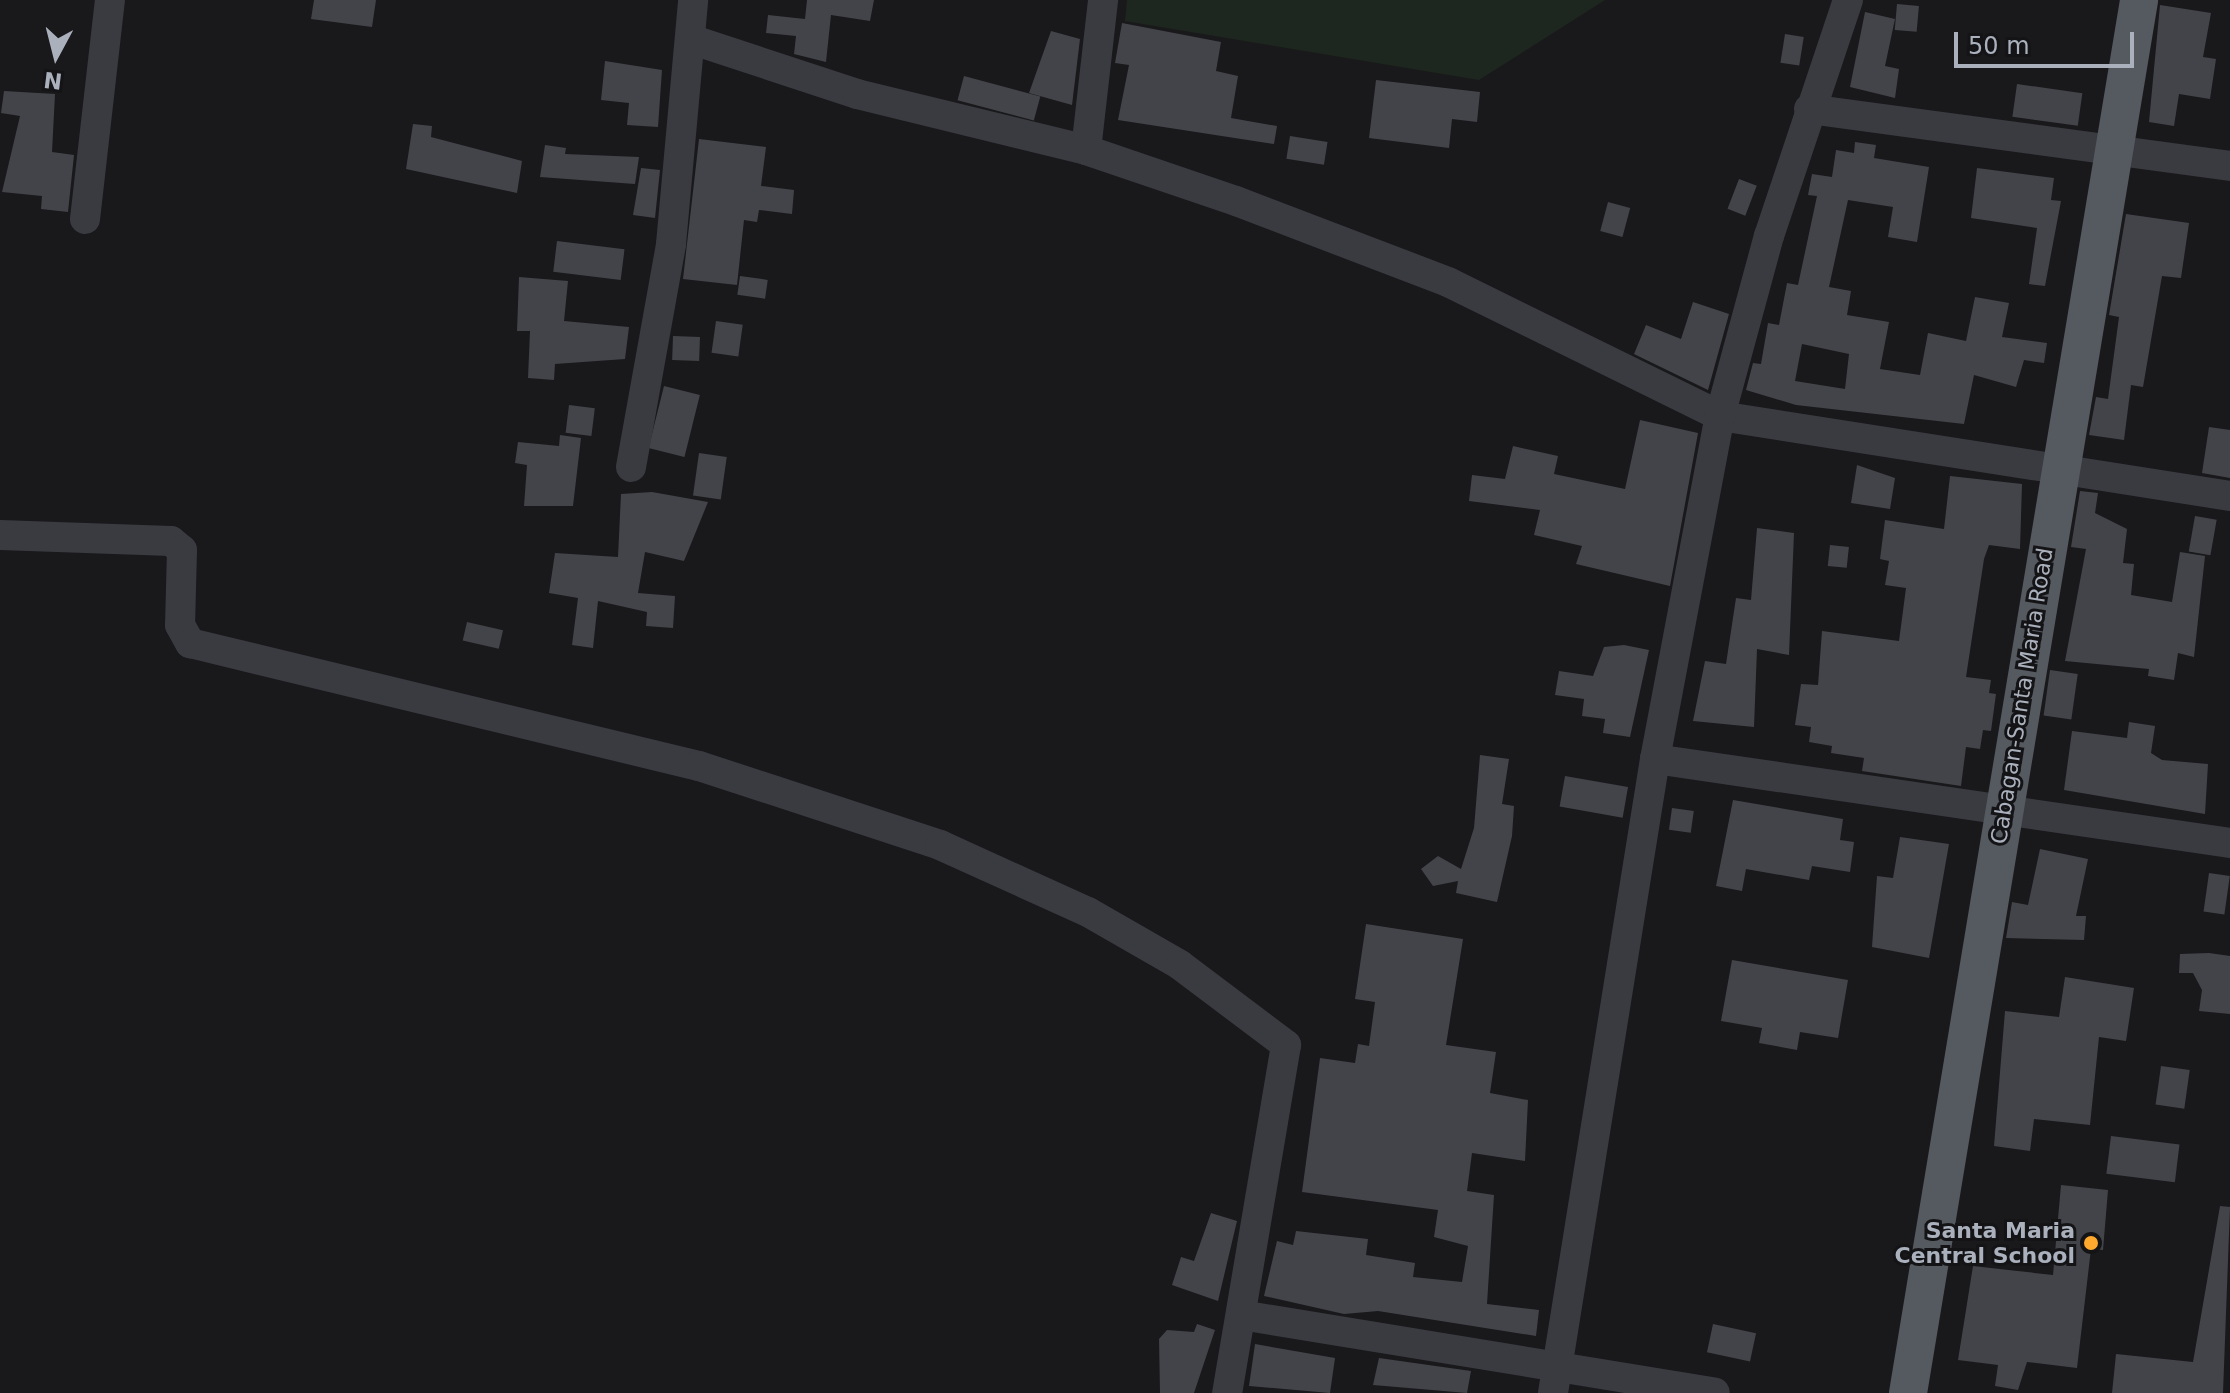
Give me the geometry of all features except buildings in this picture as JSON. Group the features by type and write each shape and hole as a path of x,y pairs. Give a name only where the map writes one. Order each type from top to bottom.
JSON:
{"main road":[{"name":"Cabagan-Santa Maria Road","path":"1908,1393 2139,0"}],"street":[{"path":"85,219 110,0"},
{"path":"631,467 671,244 693,0"},
{"path":"1086,150 1103,0"},
{"path":"1553,1393 1655,759 1720,416 1809,109 1848,0"},
{"path":"690,39 857,94 1086,150 1448,282 1720,416 2230,496"},
{"path":"1809,109 2115,147 2230,166"},
{"path":"0,535 171,541 182,550 180,625 190,643 699,766 940,845 1088,912 1180,965 1286,1045 1227,1393"},
{"path":"1655,759 2003,813 2230,843"},
{"path":"1241,1315 1556,1363 1715,1393"}],"shaded area":[{"path":"1127,0 1605,0 1479,80 1125,21"}],"place":[{"name":"Santa Maria Central School","path":"2091,1243"}]}
